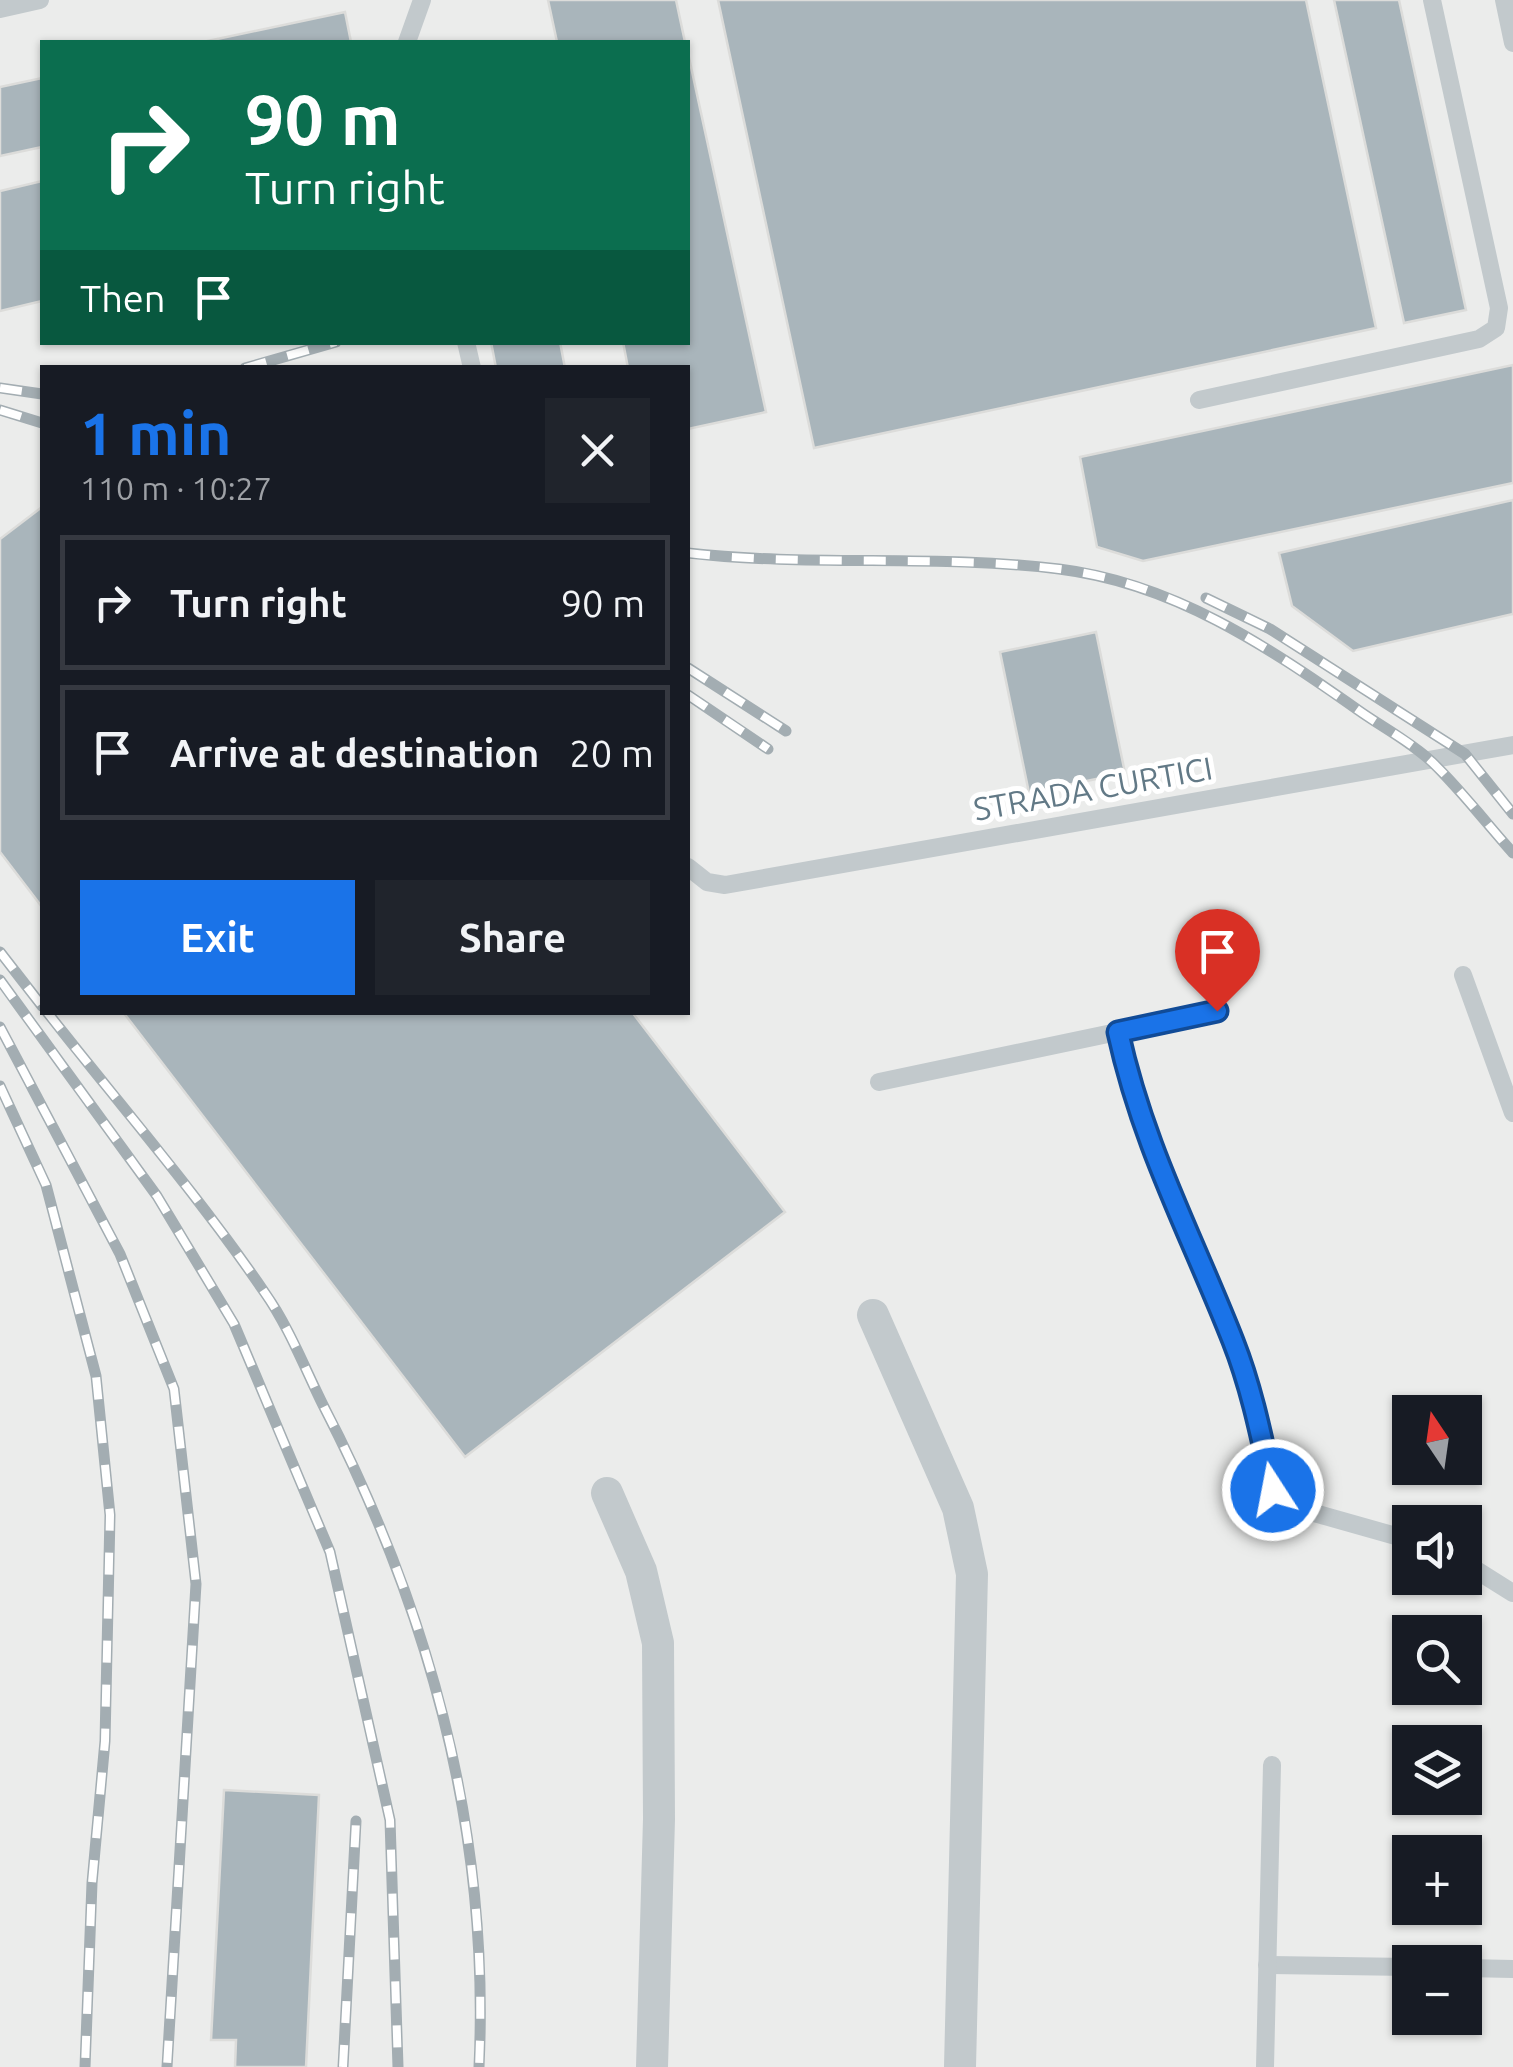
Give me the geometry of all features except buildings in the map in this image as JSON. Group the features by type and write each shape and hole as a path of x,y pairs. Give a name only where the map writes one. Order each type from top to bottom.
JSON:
{"street":[{"path":"873,1315 958,1508 972,1574 960,2067"},
{"path":"607,1493 641,1570 658,1643 659,1819 652,2067"}],"lane":[{"path":"0,9 40,0"},
{"path":"408,40 422,0"},
{"path":"1199,400 1479,340 1496,328 1499,308 1432,0"},
{"path":"1504,0 1513,43"},
{"name":"STRADA CURTICI","path":"690,869 707,882 726,885 1513,746"},
{"path":"1463,975 1513,1113"},
{"path":"879,1082 1217,1011"},
{"path":"1118,1032 1133,1099 1156,1164 1234,1343 1260,1426 1273,1490 1300,1509 1392,1535"},
{"path":"1482,1574 1513,1594"},
{"path":"1265,2067 1272,1765"},
{"path":"1267,1965 1392,1968"},
{"path":"1482,1968 1513,1969"}],"shaded area":[{"path":"0,0 1513,0 1513,2067 0,2067"}],"railway":[{"path":"256,365 326,345"},
{"path":"0,388 40,394"},
{"path":"0,410 40,422"},
{"path":"690,553 1013,565 1101,576 1141,588 1180,603 1253,641 1415,748 1453,784 1513,853"},
{"path":"1206,598 1270,629 1465,754 1513,814"},
{"path":"690,669 786,731"},
{"path":"690,696 768,749"},
{"path":"0,952 40,1003"},
{"path":"0,980 157,1196 234,1324 330,1552 390,1820 398,2067"},
{"path":"49,1015 186,1186 274,1306 362,1485 395,1565 446,1727 463,1810 480,1980 479,2067"},
{"path":"0,1027 120,1254 174,1389 196,1584 167,2067"},
{"path":"0,1086 46,1185 96,1376 110,1515 105,1741 92,1883 85,2067"},
{"path":"343,2067 356,1821"}],"route":[{"path":"1217,1011 1118,1032 1133,1099 1156,1164 1234,1343 1260,1426 1273,1490"}]}
